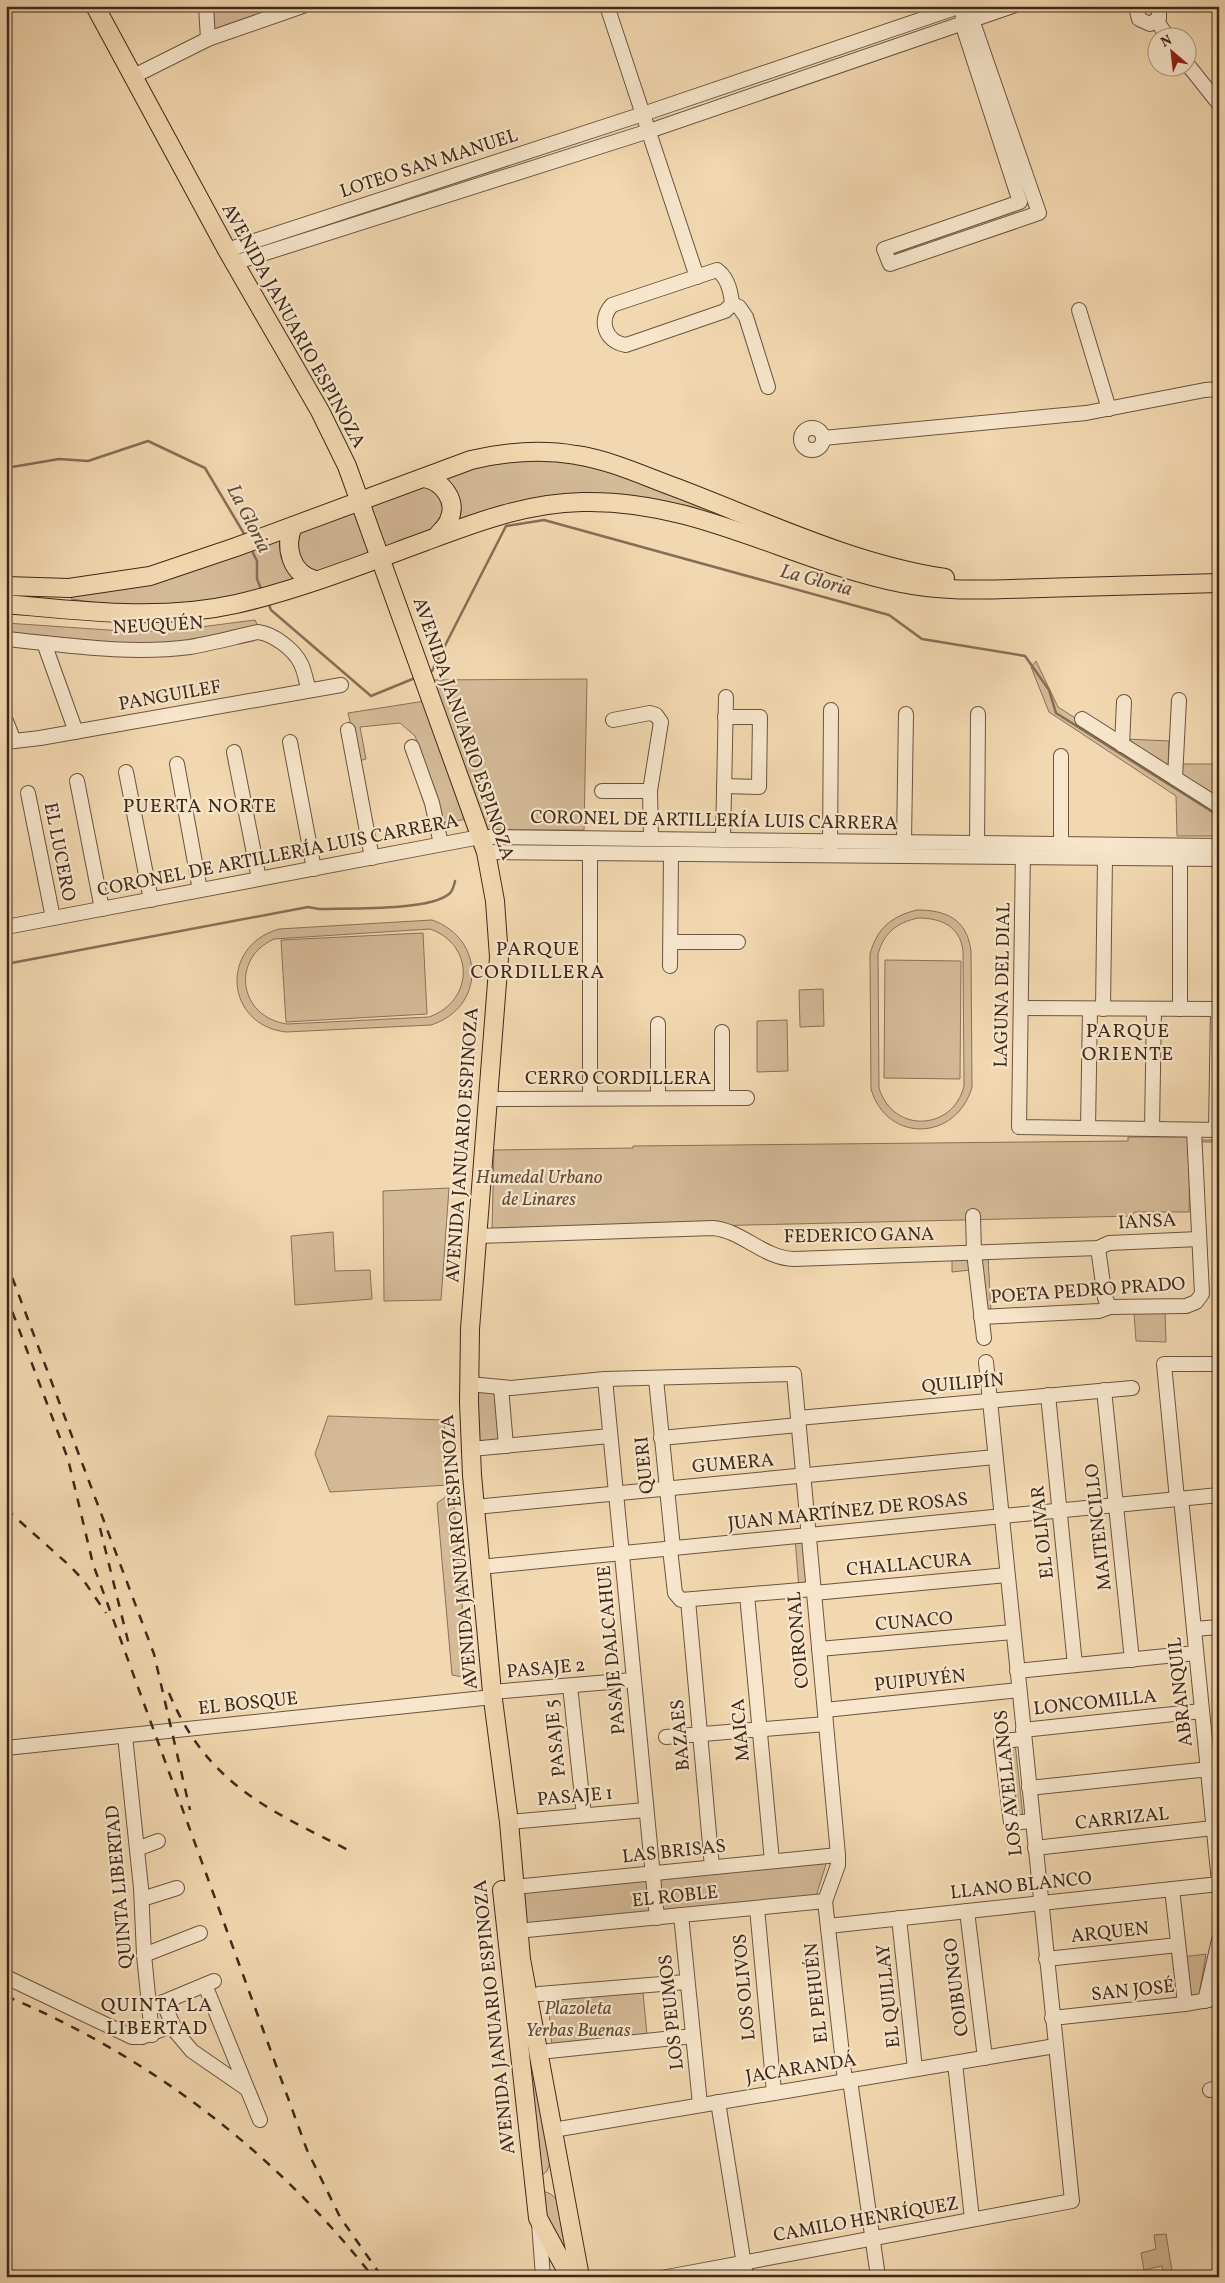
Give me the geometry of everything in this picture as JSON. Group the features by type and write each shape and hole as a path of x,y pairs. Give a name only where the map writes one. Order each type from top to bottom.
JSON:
{"main road":[{"name":"AVENIDA JANUARIO ESPINOZA","path":"95,6 230,256 320,411 347,466 483,844 496,901 499,938 489,1098 470,1329 470,1449 498,1745 524,1976 580,2277"},
{"path":"6,586 69,588 110,583 168,570 236,547 453,466 489,456 534,452 576,455 640,474 832,548 881,564 958,580 1043,588"},
{"path":"347,466 356,479 364,485 389,491"},
{"path":"424,478 440,483 448,495 451,504 449,520 437,536"},
{"path":"6,604 96,612 150,614 202,611 256,599 346,570 476,521 514,511 557,503 622,502 657,507 704,519 825,562 904,584 951,590 1219,584"},
{"path":"293,526 288,545 292,560 302,575 315,580"},
{"path":"346,570 370,574 392,590"},
{"name":"AVENIDA JANUARIO ESPINOZA","path":"498,1745 498,1818 502,1885 538,2218 570,2277"}],"street":[{"path":"206,6 208,39"},
{"path":"132,77 208,39 303,6"},
{"path":"607,6 697,277"},
{"name":"LOTEO SAN MANUEL","path":"230,256 961,6"},
{"path":"966,6 968,21 1020,202"},
{"name":"LOTEO SAN MANUEL","path":"230,256 648,131 1013,6"},
{"path":"1138,6 1137,15 1142,22 1150,24 1157,21 1161,14 1159,6"},
{"path":"968,21 1034,198 1039,212 890,264 884,249 1034,198"},
{"path":"1157,21 1162,28"},
{"path":"1198,78 1219,104"},
{"path":"717,270 722,273 732,304 725,311 626,345 616,342 608,335 604,320 607,311 612,305 717,270"},
{"path":"732,304 739,307 746,317 768,386"},
{"path":"1079,310 1109,409"},
{"path":"823,438 1086,413 1205,390 1219,389"},
{"name":"NEUQUÉN","path":"6,640 123,649 157,649 190,647 258,632 268,633 296,656 301,664 309,690"},
{"path":"44,643 76,732"},
{"name":"PANGUILEF","path":"10,742 341,685"},
{"path":"723,840 726,697"},
{"path":"1176,778 1179,700"},
{"path":"1122,745 1124,702"},
{"path":"830,848 831,710"},
{"path":"613,720 650,713 659,718 661,728 653,764 650,791 651,839"},
{"path":"904,842 906,714"},
{"path":"977,850 978,714"},
{"path":"724,786 759,787 760,717 725,717"},
{"path":"1082,719 1219,806"},
{"path":"6,721 10,742"},
{"path":"348,730 372,858"},
{"path":"290,742 314,869"},
{"path":"412,747 432,803 441,844"},
{"path":"234,752 259,879"},
{"path":"1061,756 1061,844"},
{"path":"177,764 200,890"},
{"path":"126,772 151,900"},
{"path":"77,781 102,909"},
{"path":"602,791 650,791"},
{"name":"EL LUCERO","path":"28,793 52,918"},
{"path":"525,838 525,852"},
{"name":"CORONEL DE ARTILLERÍA LUIS CARRERA","path":"6,927 441,844 483,844 525,838 723,840 830,848 1023,850 1105,858 1219,859"},
{"path":"631,853 632,839"},
{"name":"CORONEL DE ARTILLERÍA LUIS CARRERA","path":"483,844 525,852 671,854 830,848 904,842 977,850"},
{"name":"CORONEL DE ARTILLERÍA LUIS CARRERA","path":"1023,850 1061,844 1219,846"},
{"name":"LAGUNA DEL DIAL","path":"1023,850 1019,1127 1088,1128"},
{"path":"590,853 590,1098"},
{"path":"670,966 671,854"},
{"path":"1021,1008 1096,1009 1218,1009 1217,1130 1088,1128 1096,1009 1105,858"},
{"path":"1180,859 1180,1009"},
{"path":"671,942 738,942"},
{"path":"1152,1129 1154,1009"},
{"path":"658,1024 658,1098"},
{"path":"722,1032 722,1097"},
{"name":"CERRO CORDILLERA","path":"489,1098 747,1098"},
{"path":"1194,1130 1199,1238"},
{"path":"973,1216 974,1252 984,1338"},
{"name":"FEDERICO GANA","path":"477,1236 713,1228 729,1232 771,1255 787,1259 1098,1248"},
{"name":"IANSA","path":"1098,1248 1109,1243 1199,1238"},
{"name":"POETA PEDRO PRADO","path":"981,1317 1099,1311 1110,1307 1186,1306 1196,1302 1202,1294 1199,1238"},
{"path":"1098,1248 1105,1298 1110,1307"},
{"name":"LOS AVELLANOS","path":"986,1362 1072,2201"},
{"name":"ABRANQUIL","path":"1219,1364 1164,1364 1202,1711 1213,1769 1213,1828 1219,1883"},
{"name":"COIRONAL","path":"656,1379 794,1374 838,1855 838,1865 825,1901"},
{"path":"469,1384 501,1387 605,1379 656,1379"},
{"name":"PASAJE DALCAHUE","path":"605,1379 657,1918"},
{"name":"QUERI","path":"656,1379 676,1597 681,1600 688,1600"},
{"path":"501,1387 506,1446"},
{"name":"QUILIPÍN","path":"662,1438 990,1400 1132,1388"},
{"name":"MAITENCILLO","path":"1104,1390 1132,1660"},
{"name":"EL OLIVAR","path":"1048,1395 1075,1665"},
{"path":"470,1449 610,1436"},
{"name":"GUMERA","path":"475,1507 995,1457"},
{"name":"JUAN MARTÍNEZ DE ROSAS","path":"480,1567 1219,1494"},
{"name":"CHALLACURA","path":"688,1600 1007,1575"},
{"name":"MAICA","path":"748,1595 772,1862"},
{"name":"BAZAES","path":"688,1600 712,1868"},
{"path":"1194,1629 1219,1627"},
{"name":"CUNACO","path":"819,1649 1013,1632"},
{"path":"1017,1671 1196,1653"},
{"name":"PASAJE 2","path":"493,1694 633,1680"},
{"name":"PASAJE 5","path":"570,1686 584,1815"},
{"name":"PUIPUYÉN","path":"825,1710 1019,1690"},
{"name":"EL BOSQUE","path":"6,1748 493,1694"},
{"name":"LONCOMILLA","path":"1032,1821 1011,1823 1001,1741 1023,1734 1202,1711"},
{"path":"666,1737 826,1724"},
{"name":"QUINTA LIBERTAD","path":"125,1736 142,1899 144,1955 152,2035"},
{"path":"1029,1788 1213,1769"},
{"name":"PASAJE 1","path":"508,1822 646,1810"},
{"name":"CARRIZAL","path":"1035,1848 1213,1828"},
{"path":"137,1849 158,1841"},
{"name":"LAS BRISAS","path":"514,1887 838,1855"},
{"name":"LLANO BLANCO","path":"828,1926 1219,1883"},
{"path":"142,1899 177,1888"},
{"path":"1172,1889 1185,2004"},
{"name":"EL ROBLE","path":"527,1930 825,1901"},
{"name":"EL PEHUÉN","path":"825,1901 848,2080 878,2277"},
{"name":"LOS OLIVOS","path":"757,1908 774,2092"},
{"name":"COIBUNGO","path":"967,1911 985,2058"},
{"name":"LOS PEUMOS","path":"680,1915 700,2104"},
{"name":"EL QUILLAY","path":"899,1918 915,2069"},
{"path":"144,1955 200,1933"},
{"path":"1212,2000 1219,1940"},
{"name":"ARQUEN","path":"1046,1959 1178,1945"},
{"path":"6,1977 132,2037 152,2035 173,2025"},
{"path":"539,1994 686,1982"},
{"path":"149,2008 209,1983 247,2090 260,2120"},
{"name":"SAN JOSÉ","path":"1052,2018 1212,2000"},
{"path":"163,2002 176,2032 192,2051 247,2090"},
{"path":"549,2051 693,2036"},
{"name":"JACARANDÁ","path":"553,2130 1055,2046"},
{"path":"955,2063 972,2219"},
{"path":"718,2102 746,2277"},
{"name":"CAMILO HENRÍQUEZ","path":"667,2277 744,2261 1072,2201"},
{"path":"538,2218 543,2277"}],"green space":[{"path":"210,6 289,6 211,32"},
{"path":"530,458 596,464 720,509 713,514 613,495 596,494 560,497 518,503 467,516 348,561 264,590 212,603 119,606 71,599 73,592 448,471"},
{"path":"255,620 259,628 182,642 136,644 6,634 6,623 123,631 169,631"},
{"path":"1036,661 1058,707 1219,809 1219,836 1177,836 1176,796 1049,712 1031,667"},
{"path":"587,679 584,830 485,830 430,680"},
{"path":"425,701 468,819 441,823 435,790 415,736 400,723 360,727 366,759 359,761 348,713"},
{"path":"1126,739 1169,741 1168,770"},
{"path":"1179,764 1219,764 1219,797 1178,772"},
{"path":"917,910 927,910 953,919 965,931 971,951 972,1087 964,1105 952,1118 938,1126 922,1129 906,1127 891,1119 879,1107 871,1089 870,954 881,930 893,920","holes":["926,918 948,925 958,935 961,942 963,951 964,1086 958,1101 948,1112 936,1119 923,1121 909,1119 897,1113 886,1103 879,1088 878,954 887,935 897,926 910,920"]},
{"path":"432,920 450,929 462,942 470,957 472,973 469,989 462,1004 449,1016 431,1025 286,1032 266,1026 251,1015 241,1001 237,984 239,967 246,951 260,938 279,929","holes":["430,929 445,937 455,947 461,960 463,973 461,986 454,999 444,1009 429,1017 287,1024 271,1019 259,1011 250,999 246,986 246,973 251,960 260,948 274,939"]},
{"path":"423,933 427,1014 286,1022 281,940"},
{"path":"885,960 961,961 960,1079 884,1078"},
{"path":"823,989 824,1026 800,1027 799,990"},
{"path":"787,1020 788,1071 757,1072 757,1021"},
{"name":"Humedal Urbano de Linares","path":"1128,1137 1190,1137 1190,1140 1219,1140 1219,1142 1190,1142 1189,1212 1134,1212 1133,1216 492,1231 494,1150 633,1148 633,1146 1128,1141"},
{"path":"449,1188 441,1300 384,1301 383,1191"},
{"path":"333,1232 335,1271 370,1270 372,1299 295,1305 291,1236"},
{"path":"988,1256 991,1312 985,1312 978,1257"},
{"path":"970,1257 970,1270 952,1272 952,1258"},
{"path":"1165,1311 1166,1342 1136,1341 1134,1313"},
{"path":"472,1386 499,1390 503,1444 473,1445"},
{"path":"328,1416 444,1420 449,1485 330,1492 315,1454"},
{"path":"453,1492 468,1678 452,1675 437,1503"},
{"path":"806,1537 811,1587 799,1589 795,1538"},
{"path":"1005,1743 1015,1743 1023,1816 1013,1817"},
{"path":"827,1861 816,1896 526,1926 523,1892"},
{"path":"1206,1954 1199,1995 1187,1997 1183,1957"},
{"name":"Plazoleta Yerbas Buenas","path":"643,1992 647,2035 552,2046 548,1998"},
{"path":"523,2005 552,2157 547,2171 539,2178"},
{"path":"540,2191 553,2196 561,2207 575,2277 552,2235"},
{"path":"1166,2234 1173,2277 1164,2277 1162,2266 1144,2270 1141,2253 1156,2249 1154,2235"}],"waterway":[{"name":"La Gloria","path":"6,468 59,459 88,461 148,441 205,468 246,537"},
{"name":"La Gloria","path":"430,672 506,526 544,520 889,615 922,639 1025,656 1049,690 1056,713 1219,816"},
{"name":"La Gloria","path":"251,549 257,561 257,579 262,591"},
{"name":"La Gloria","path":"268,602 271,610 371,696 415,678"},
{"path":"6,964 308,907 319,909 367,908 424,903 449,894 455,881"}],"railway":[{"path":"6,1261 154,1654 190,1810"},
{"path":"6,1295 68,1459 93,1564 307,2150 340,2217 382,2277"},
{"path":"6,1509 70,1566 84,1581 106,1613"},
{"path":"100,1528 129,1645"},
{"path":"169,1693 185,1725 203,1751 223,1773 245,1792 269,1808 354,1853"},
{"path":"6,1996 111,2048 160,2079 208,2113 295,2189 373,2277"}],"district":[{"name":"PUERTA NORTE","path":"200,807"},
{"name":"PARQUE CORDILLERA","path":"538,962"},
{"name":"PARQUE ORIENTE","path":"1128,1044"},
{"name":"QUINTA LA LIBERTAD","path":"157,2018"}]}
